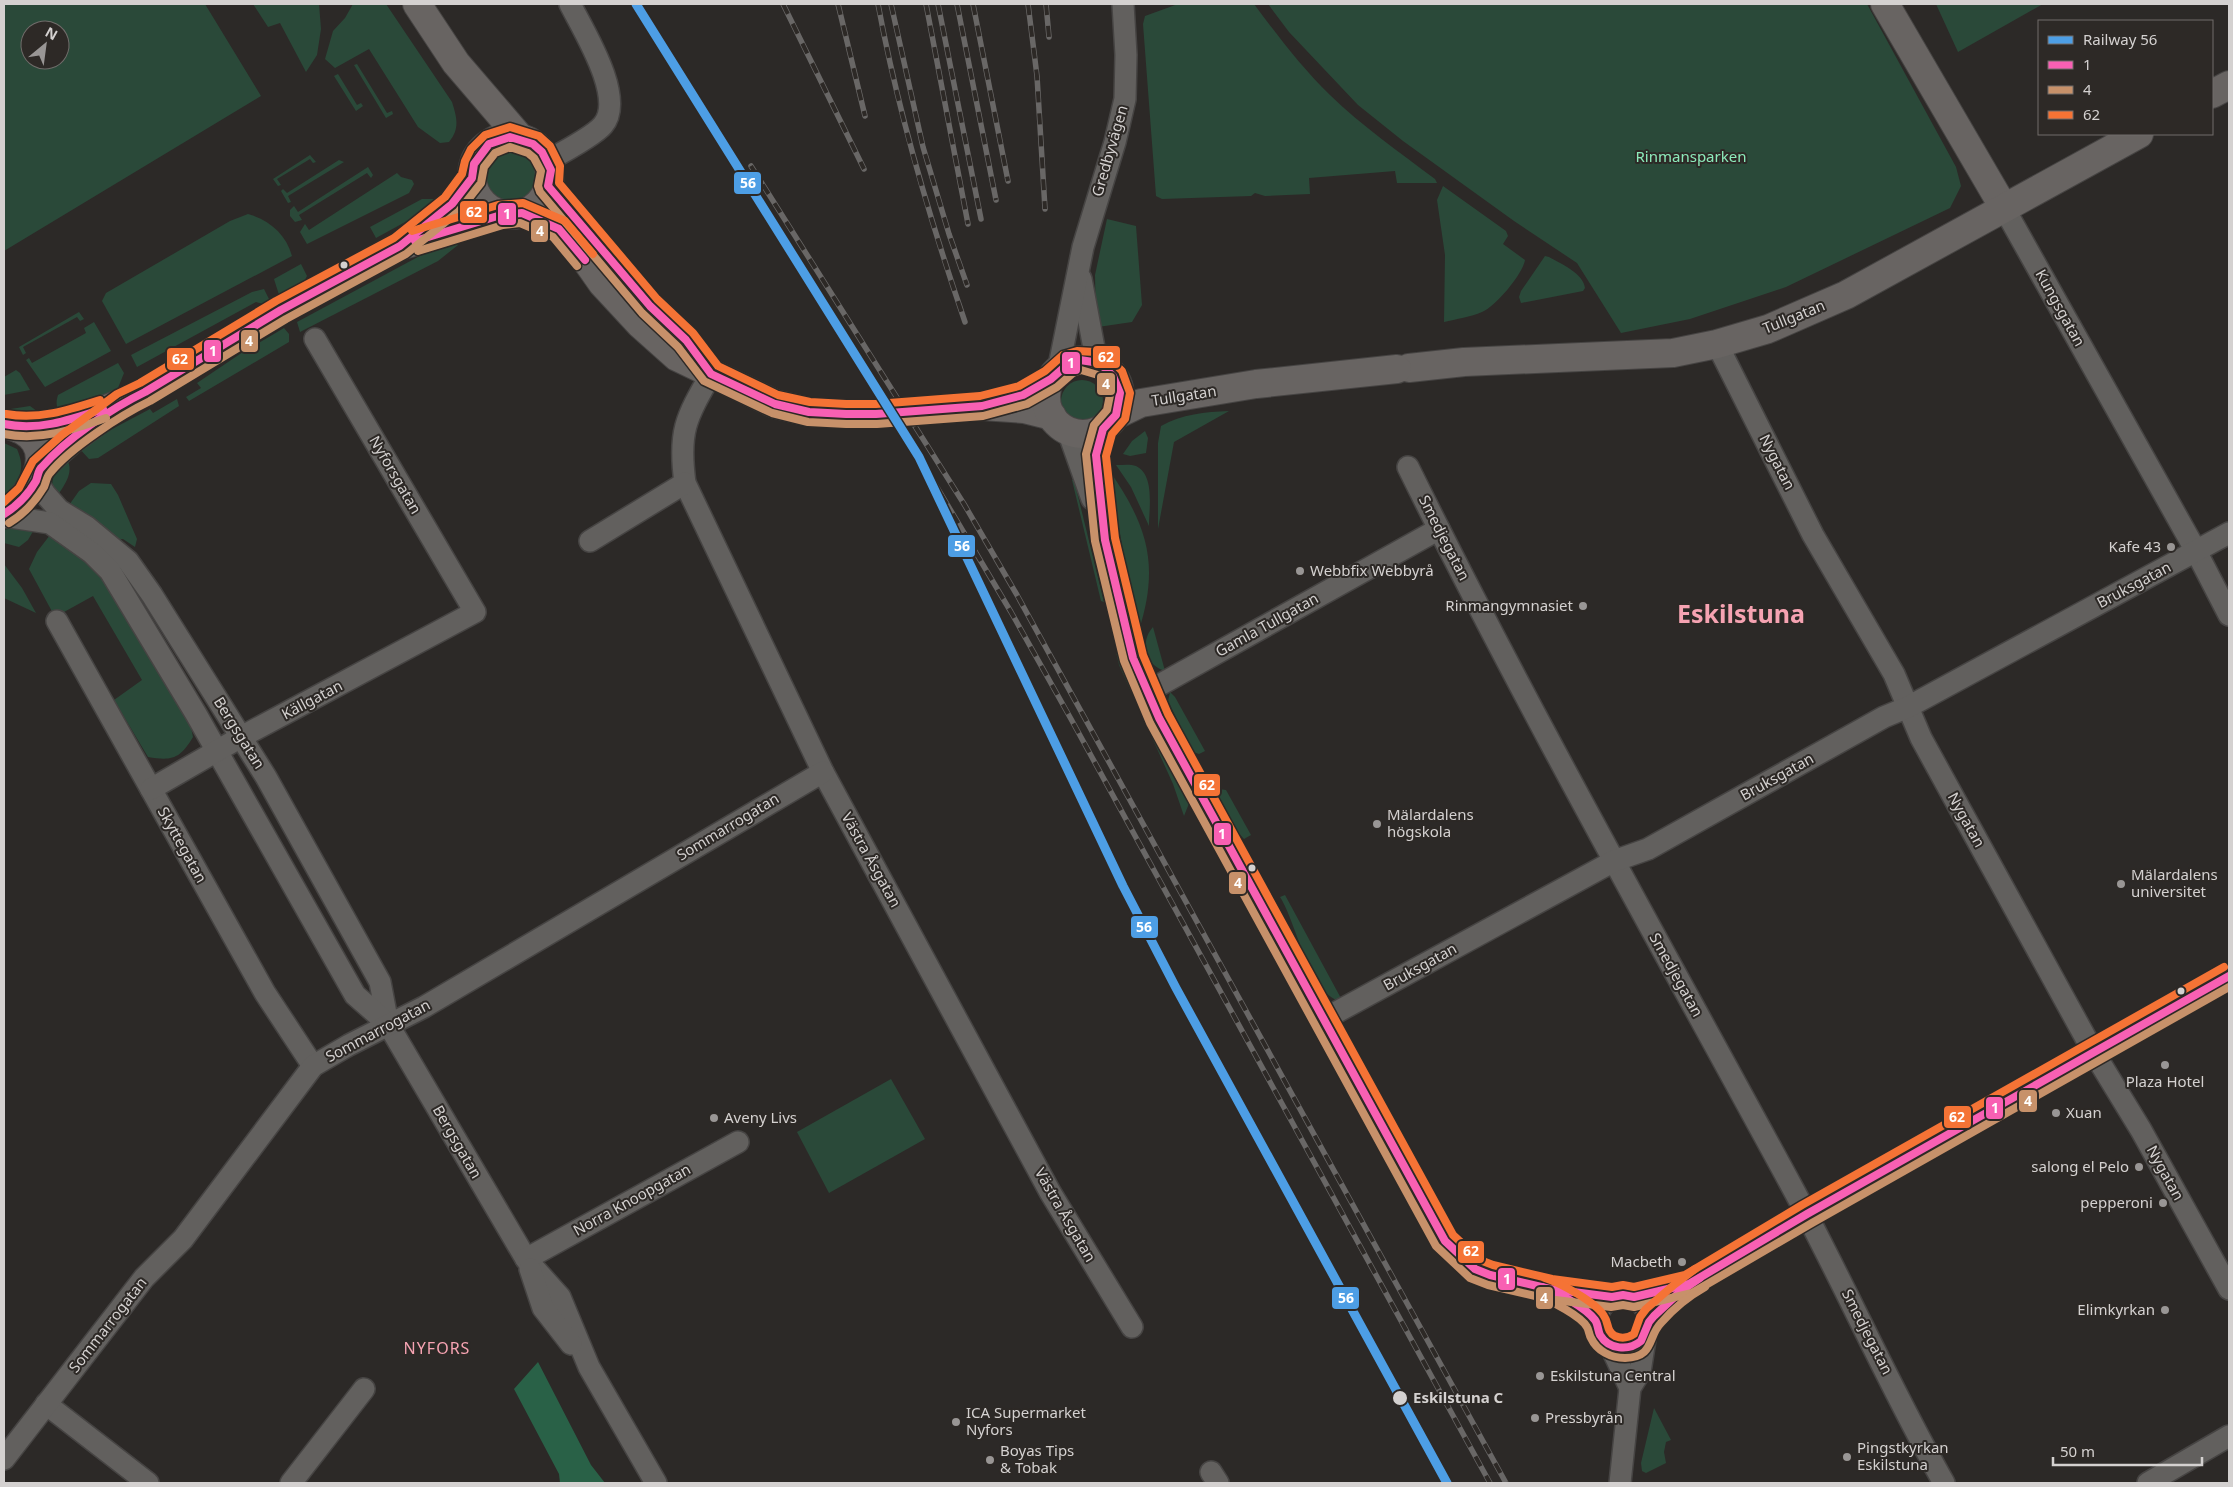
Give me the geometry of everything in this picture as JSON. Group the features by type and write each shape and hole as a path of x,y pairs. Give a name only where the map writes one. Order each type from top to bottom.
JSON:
{"street":[{"path":"417,4 456,63 522,140"},
{"path":"400,246 512,214 536,204 548,174 603,125 610,110 605,74 570,4"},
{"name":"Gredbyvägen","path":"1054,375 1088,225 1115,142 1125,99 1126,55 1123,4"},
{"name":"Kungsgatan","path":"1885,4 2004,208 2196,551 2229,615"},
{"path":"456,63 482,121 489,144"},
{"path":"2213,93 2229,85"},
{"name":"Tullgatan","path":"1109,422 1142,403 1256,384 1464,362 1673,353 1717,344 1768,329 1846,295 2137,135"},
{"path":"10,426 59,424 122,403 146,392 281,310 400,246 452,204 472,178 477,159 489,144 510,137 533,144 542,152 548,174 615,268 650,306 686,340 711,374"},
{"path":"472,178 481,200 490,209 559,229 576,246 602,283 640,324 677,357 776,404 809,412 876,414 982,406 1024,409 1086,434 1109,422"},
{"name":"Gredbyvägen","path":"1079,267 1105,370"},
{"name":"Nyforsgatan","path":"315,339 475,612"},
{"name":"Nygatan","path":"1717,344 1813,534 1894,674 1921,738 2094,1054 2141,1130 2229,1289"},
{"path":"982,406 1023,395 1068,364 1080,360 1105,370 1120,393 1119,404 1109,422 1096,455 1105,540 1133,658 1159,718 1445,1241 1475,1269 1490,1275 1550,1289 1612,1297 1623,1295 1634,1297 1689,1284"},
{"name":"Tullgatan","path":"1105,370 1141,386 1256,384"},
{"name":"Västra Åsgatan","path":"711,374 690,411 682,437 685,483 823,772 1050,1192 1132,1327"},
{"path":"1054,375 1046,399 1060,424 1105,540"},
{"path":"4,515 14,508 27,494 38,474 69,442 122,403"},
{"path":"10,426 29,435 36,446 40,457 38,474"},
{"name":"Smedjegatan","path":"1408,467 1614,861 1807,1214 1944,1483"},
{"name":"Bergsgatan","path":"38,474 45,494 59,510 86,527 128,561 152,595 266,777 380,982 388,1024"},
{"path":"590,541 685,483"},
{"name":"Bergsgatan","path":"4,515 50,523 92,553 110,571 217,752 355,995 388,1024 526,1259 543,1308 589,1367 656,1483"},
{"name":"Gamla Tullgatan","path":"1147,692 1439,529"},
{"name":"Bruksgatan","path":"1324,1019 1614,861 1648,849 1884,717 1908,707 2229,533"},
{"name":"Källgatan","path":"151,789 241,737 475,612"},
{"name":"Skyttegatan","path":"57,621 265,993 313,1066"},
{"name":"Sommarrogatan","path":"4,1459 144,1278 184,1239 313,1066 388,1024 424,1007 823,772"},
{"path":"1612,1297 1601,1307 1596,1322 1598,1331 1610,1345 1620,1348 1631,1347 1640,1342 1648,1327 1689,1284 1807,1214 2094,1054 2229,976"},
{"name":"Norra Knoopgatan","path":"526,1259 738,1142"},
{"path":"1550,1289 1596,1322"},
{"path":"1620,1483 1630,1388 1640,1372 1648,1327 1645,1306 1634,1297"},
{"path":"1610,1345 1630,1388"},
{"path":"291,1483 364,1389"},
{"path":"46,1404 148,1483"},
{"path":"2148,1483 2229,1436"}],"green space":[{"path":"4,4 205,4 261,96 4,251"},
{"path":"253,4 319,4 321,29 317,55 306,72 280,23 268,27"},
{"path":"353,4 386,4 452,102 456,128 449,142 440,143 418,127 369,49 335,68 325,59 333,31 345,18"},
{"path":"1178,4 1254,4 1300,63 1330,95 1394,149 1435,179 1437,183 1397,183 1395,171 1309,178 1310,194 1265,196 1255,193 1251,196 1162,199 1156,196 1143,24 1145,16"},
{"name":"Rinmansparken","path":"1268,4 1867,4 1956,167 1961,186 1950,208 1786,287 1690,319 1621,333 1577,263 1514,221 1403,141 1358,105 1289,32"},
{"path":"1936,4 2043,4 1958,52"},
{"path":"357,64 387,113 392,111 393,114 386,118 354,65"},
{"path":"338,74 357,105 361,103 363,106 356,111 334,76"},
{"path":"512,148 523,150 536,161 541,177 539,188 528,201 512,206 501,204 488,193 483,177 485,166 496,153"},
{"path":"310,155 316,162 313,163 310,159 277,179 281,185 278,186 273,179"},
{"path":"339,160 344,162 288,196 291,202 288,203 281,191 283,189 287,193"},
{"path":"368,167 373,175 371,178 367,173 299,215 302,220 295,222 290,216 290,210 294,206 298,212"},
{"path":"397,173 401,177 412,180 414,184 409,193 307,244 300,232 305,224 309,230"},
{"path":"1443,186 1506,231 1508,236 1503,244 1525,260 1514,281 1494,304 1482,312 1444,322 1445,255 1437,200"},
{"path":"422,199 433,199 438,204 376,238 370,227"},
{"path":"248,214 263,220 276,229 286,241 292,256 126,344 102,301 106,293 230,221"},
{"path":"1107,219 1136,226 1142,305 1132,322 1098,327 1096,326 1095,275"},
{"path":"455,237 458,245 438,261 300,332 297,322"},
{"path":"1545,256 1559,262 1576,274 1584,283 1585,288 1583,291 1521,303 1519,297 1521,291"},
{"path":"301,264 307,276 301,287 280,298 274,279"},
{"path":"264,289 271,303 266,305 256,302 137,367 131,355 252,292"},
{"path":"79,312 84,319 80,321 77,317 23,347 26,353 23,355 19,347"},
{"path":"94,322 111,351 45,387 26,360 29,358 32,363 86,333 84,328"},
{"path":"284,328 289,334 289,342 189,401 186,397 201,388 197,383 240,354"},
{"path":"118,363 124,373 118,388 62,417 57,406 58,395"},
{"path":"16,370 20,373 30,390 4,395 4,377"},
{"path":"1086,380 1094,383 1100,389 1103,401 1100,413 1094,419 1078,422 1070,419 1064,413 1061,397 1064,389 1070,383"},
{"path":"177,399 179,406 98,458 89,459 78,447 150,409 153,413"},
{"path":"30,406 41,414 4,417 4,410"},
{"path":"1229,411 1174,442 1158,529 1158,443 1161,426 1194,414"},
{"path":"1145,431 1148,438 1146,453 1130,456 1123,454 1132,441"},
{"path":"4,443 17,449 21,470 17,481 4,498"},
{"path":"65,456 70,467 68,477 56,498 52,487 54,476"},
{"path":"1116,465 1136,466 1142,470 1146,477 1150,493 1149,526 1131,487"},
{"path":"1109,470 1133,509 1141,527 1146,546 1149,565 1149,585 1139,630 1135,621"},
{"path":"1072,480 1074,480 1104,602 1101,601"},
{"path":"91,483 111,484 118,495 137,539 135,547 123,539 114,540 67,508 79,491"},
{"path":"24,525 35,528 28,540 19,547 4,543 4,530"},
{"path":"50,535 89,561 120,597 189,718 193,737 184,750 175,757 163,759 148,757 114,700 142,680 93,596 55,617 29,569 37,552"},
{"path":"4,564 22,588 36,613 4,598"},
{"path":"1153,627 1165,671 1153,664 1147,653 1146,640"},
{"path":"1116,652 1139,705 1190,801 1184,816 1173,784 1119,665"},
{"path":"1170,692 1175,697 1205,751 1199,754 1193,752 1168,701"},
{"path":"1219,789 1226,790 1251,835 1244,839 1233,827 1217,796"},
{"path":"1285,895 1343,1002 1331,997 1321,987 1313,973 1280,897"},
{"path":"891,1079 925,1139 829,1193 797,1132"},
{"path":"538,1362 591,1465 605,1483 560,1483 559,1474 514,1389"},
{"path":"1654,1408 1671,1440 1666,1442 1664,1452 1666,1463 1646,1473 1642,1471 1641,1463"}],"railway":[{"path":"783,4 864,169"},
{"path":"838,4 865,116"},
{"path":"878,4 905,124 939,243 965,322"},
{"path":"891,4 923,147 949,234 967,285"},
{"path":"926,4 968,224"},
{"path":"938,4 981,219"},
{"path":"957,4 996,200"},
{"path":"973,4 1008,181"},
{"path":"1028,4 1037,76 1045,209"},
{"path":"1046,4 1049,37"},
{"path":"751,166 964,504 1017,595 1506,1483"},
{"path":"919,457 1011,612 1071,719 1490,1483"}],"rail line":[{"name":"56","path":"636,4 919,457 1123,886 1176,988 1447,1483"}],"transit line":[{"name":"62","path":"4,502 19,488 33,461 62,435 117,394 140,383 276,301 394,238 445,197 462,174 465,161 471,149 485,135 510,127 539,136 550,146 560,166 559,183 657,299 693,333 718,366 778,395 810,402 846,404 876,404 980,396 1019,386 1045,371 1063,355 1077,351 1095,352 1110,359 1122,371 1130,393 1125,419 1112,434 1106,456 1115,538 1143,655 1168,714 1453,1235 1480,1260 1493,1265 1552,1279 1612,1287 1623,1285 1634,1287 1685,1275 1802,1205 2224,967"},
{"name":"1","path":"4,514 18,504 26,495 36,481 40,470 52,456 76,435 104,415 281,310 400,246 452,204 472,178 474,164 489,144 510,137 533,144 542,152 551,170 548,186 650,306 686,340 711,374 775,404 809,412 846,414 876,414 982,406 1023,395 1051,379 1068,364 1080,360 1093,362 1104,367 1113,376 1120,393 1116,415 1103,429 1096,455 1105,540 1133,658 1159,718 1445,1241 1475,1269 1490,1275 1550,1289 1612,1297 1623,1295 1634,1297 1689,1284 1807,1214 2229,976"},
{"name":"4","path":"9,523 20,516 33,503 44,487 47,477 59,463 97,433 286,319 406,254 459,211 481,183 484,167 495,153 510,147 528,153 534,158 541,171 538,186 540,192 642,313 678,347 704,381 772,413 808,422 846,424 877,424 983,416 1027,404 1057,387 1073,373 1081,370 1098,375 1105,382 1110,395 1107,410 1094,425 1086,454 1095,541 1124,661 1150,723 1436,1246 1470,1278 1488,1285 1548,1299 1611,1307 1623,1305 1634,1307 1692,1293 2229,987"},
{"name":"62","path":"412,231 498,205 523,203 565,221 593,254"},
{"name":"1","path":"415,241 501,215 522,213 559,229 585,260"},
{"name":"4","path":"418,251 503,225 520,223 553,237 577,266"},
{"name":"62","path":"6,414 18,416 42,415 100,400"},
{"name":"1","path":"4,424 17,426 42,425 103,409"},
{"name":"4","path":"4,434 30,436 56,433 106,418"},
{"name":"62","path":"1545,1278 1586,1299 1604,1316 1612,1334 1625,1338 1634,1334 1640,1317 1646,1309 1695,1269"},
{"name":"1","path":"1542,1287 1563,1296 1585,1310 1595,1320 1600,1335 1609,1344 1625,1347 1641,1341 1649,1322 1654,1316 1681,1291 1700,1278"},
{"name":"4","path":"1539,1296 1579,1318 1587,1327 1594,1343 1601,1350 1615,1357 1625,1358 1635,1357 1646,1350 1657,1328 1666,1318 1693,1294 1705,1287"}],"place":[{"name":"Kafe 43","path":"2171,547"},
{"name":"Webbfix Webbyrå","path":"1300,571"},
{"name":"Rinmangymnasiet","path":"1583,606"},
{"name":"Mälardalens högskola","path":"1377,824"},
{"name":"Mälardalens universitet","path":"2121,884"},
{"name":"Plaza Hotel","path":"2165,1065"},
{"name":"Xuan","path":"2056,1113"},
{"name":"Aveny Livs","path":"714,1118"},
{"name":"salong el Pelo","path":"2139,1167"},
{"name":"pepperoni","path":"2163,1203"},
{"name":"Macbeth","path":"1682,1262"},
{"name":"Elimkyrkan","path":"2165,1310"},
{"name":"Eskilstuna Central","path":"1540,1376"},
{"name":"Eskilstuna C","path":"1400,1398"},
{"name":"Pressbyrån","path":"1535,1418"},
{"name":"ICA Supermarket Nyfors","path":"956,1422"},
{"name":"Pingstkyrkan Eskilstuna","path":"1847,1457"},
{"name":"Boyas Tips & Tobak","path":"990,1460"}],"district":[{"name":"Eskilstuna","path":"1741,614"},
{"name":"NYFORS","path":"437,1348"}]}
